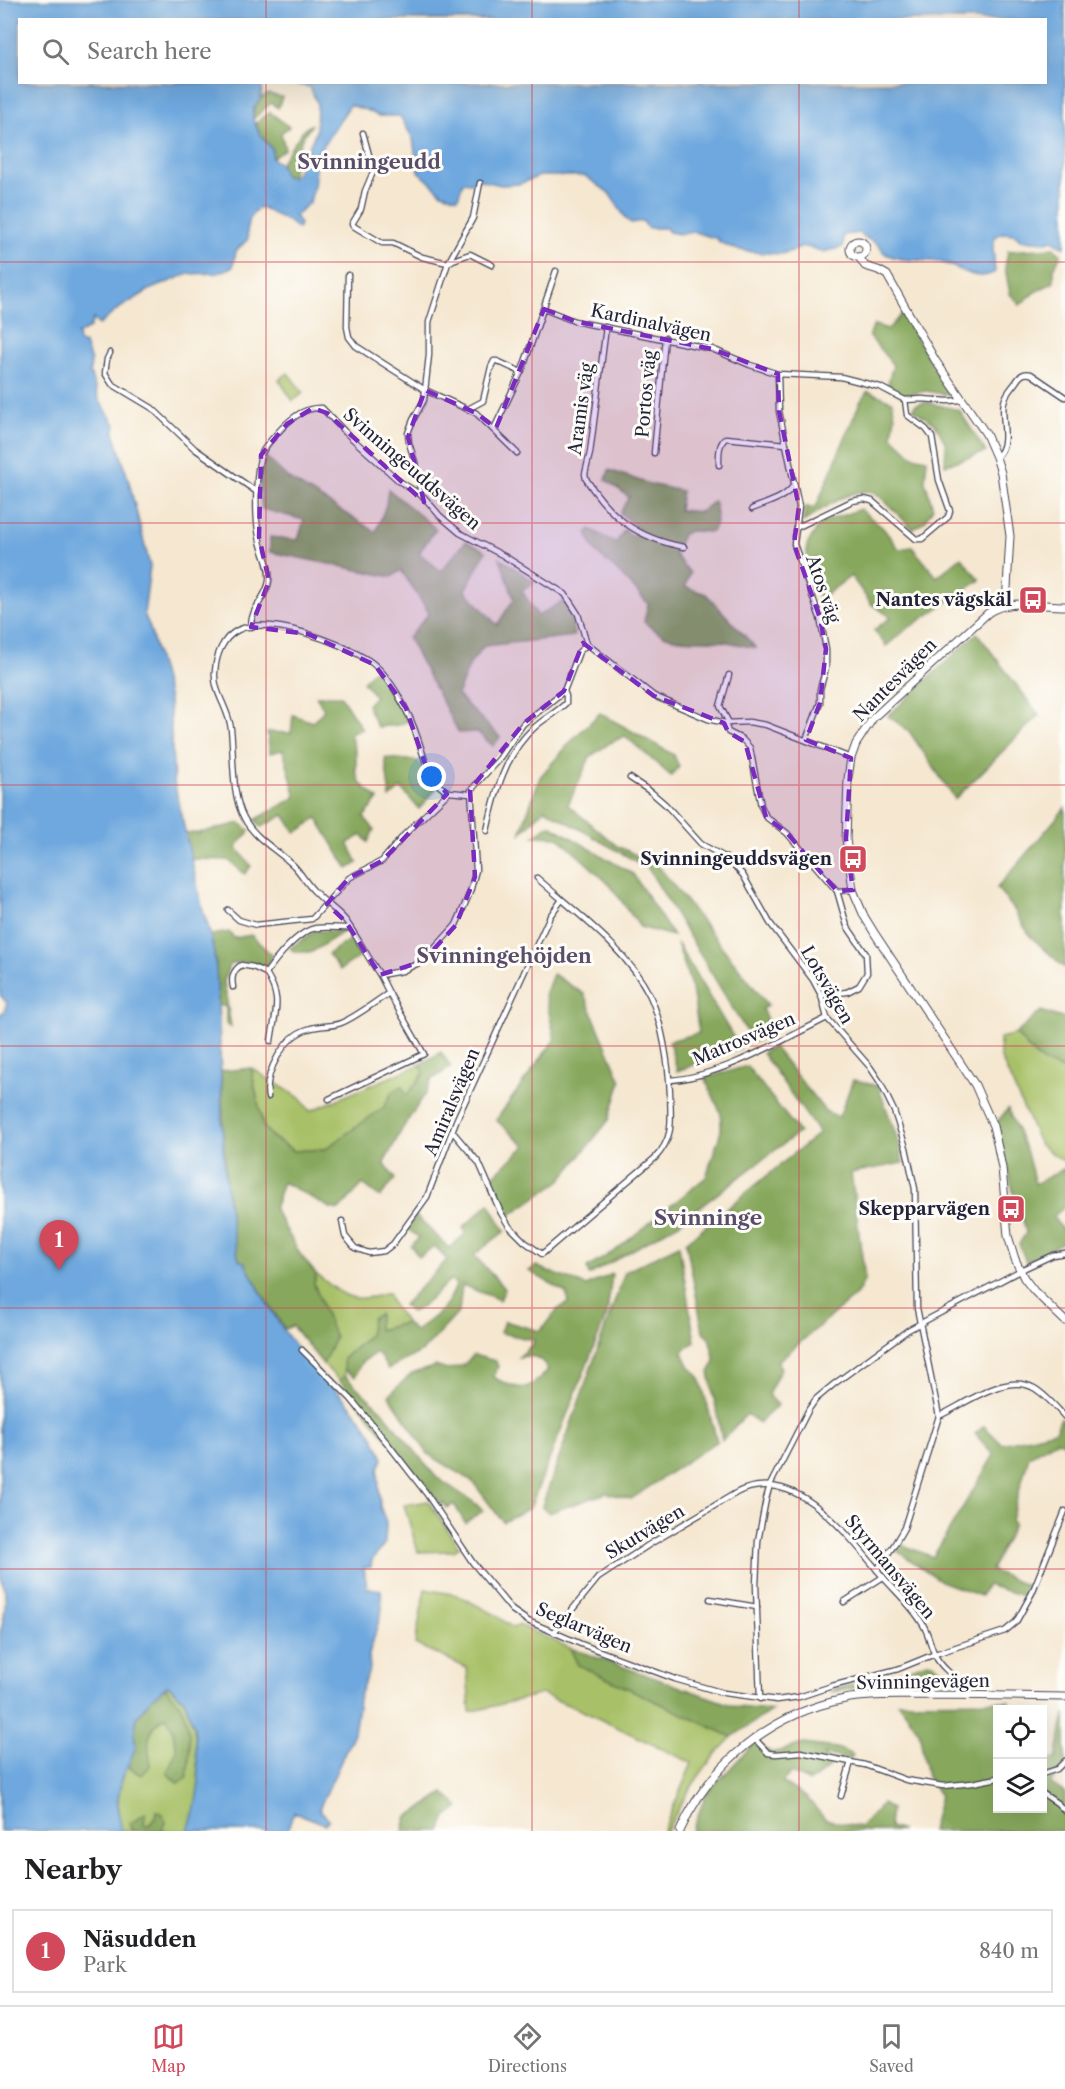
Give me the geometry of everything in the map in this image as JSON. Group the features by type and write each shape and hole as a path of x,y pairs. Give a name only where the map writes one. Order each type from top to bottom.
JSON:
{"street":[{"path":"363,133 369,155 376,165 365,191 361,209 352,224 382,243 393,243 422,257 448,263 464,255 472,255 492,265"},
{"path":"421,494 408,437 410,427 424,400 429,355 429,322 448,263 473,218 480,183"},
{"path":"456,248 464,255"},
{"path":"859,256 865,266 887,275 935,360 986,434 996,457 1001,473 1010,536 1006,605 1065,606"},
{"path":"494,429 521,372 556,270"},
{"path":"348,274 346,327 349,337 363,352 425,390 480,416 517,453"},
{"name":"Kardinalvägen","path":"544,309 574,321 712,349 777,374 841,377 880,387 905,400 961,400"},
{"name":"Aramis väg","path":"606,327 586,479 603,503 626,524 661,542 684,547"},
{"name":"Portos väg","path":"654,453 665,338"},
{"path":"111,353 107,359 105,373 112,384 152,408 195,449 257,492"},
{"path":"468,409 483,401 494,361 521,372"},
{"name":"Atos väg","path":"777,374 779,411 799,507 794,544 820,618 826,650 826,668 820,689 820,702 806,740"},
{"path":"996,457 1000,455 1005,435 1002,412 1006,393 1020,375 1031,374 1065,398"},
{"path":"796,528 860,499 872,501 916,539 922,539 948,517 950,511 939,480 932,437 926,429 908,417 905,400"},
{"name":"Svinningeuddsvägen","path":"251,627 252,615 269,581 268,565 258,535 258,472 264,450 298,415 313,408 322,408 371,456 399,480 421,494 460,533 504,556 565,594 578,614 586,644"},
{"path":"719,465 720,448 722,441 726,438 786,444"},
{"path":"752,509 786,494 794,484"},
{"name":"Nantesvägen","path":"1006,605 997,607 988,613 873,718 860,736 851,758 847,789 846,839 853,890 864,916 968,1073 983,1102 998,1148 1008,1236 1020,1271 1034,1292 1065,1321"},
{"path":"328,1099 424,1054 380,975 342,917 314,892 294,866 249,826 239,809 231,722 216,685 215,673 219,652 225,642 238,630 267,626 308,634 346,647 375,665 387,678 406,708 419,739 427,767 441,787 449,792 470,794"},
{"path":"380,975 402,971 423,961 458,920 470,892 476,870 470,794 473,787 499,759 522,724 564,691 579,652 586,644 654,696 708,719 727,723 756,723 851,758"},
{"path":"729,675 720,706 728,732 742,739 750,748 761,806 766,817 787,833 837,891 847,926 866,954 867,973 862,983 852,990 821,995"},
{"path":"487,831 504,770 535,727 566,703 564,691"},
{"name":"Lotsvägen","path":"630,778 666,805 701,843 737,868 770,922 807,970 821,995 827,1018 870,1067 880,1082 894,1111 906,1148 915,1189 916,1294 919,1324 939,1416"},
{"path":"228,910 238,920 256,925 312,919 349,878 382,861 405,834 449,792"},
{"path":"452,1131 479,1163 509,1226 525,1242 542,1254 664,1148 670,1130 670,1080 657,1018 650,997 643,984 606,939 537,878"},
{"path":"837,891 853,890"},
{"name":"Amiralsvägen","path":"342,1221 347,1240 356,1249 377,1252 390,1247 427,1197 452,1131 550,916 561,901"},
{"path":"266,973 291,943 314,928 350,928"},
{"path":"232,987 235,970 241,965 266,973 274,987 278,1004 271,1041"},
{"path":"268,1097 272,1068 279,1054 289,1043 307,1029 342,1022 389,993"},
{"name":"Matrosvägen","path":"670,1080 718,1069 827,1018"},
{"path":"760,1699 755,1572 758,1541 770,1485 816,1399 857,1366 919,1324 1020,1271 1053,1255 1065,1253"},
{"name":"Seglarvägen","path":"302,1350 351,1399 381,1435 426,1493 473,1563 506,1603 521,1616 580,1644 675,1679 724,1693 760,1699 799,1698 832,1686 898,1669 935,1654 998,1635 1013,1625 1032,1593 1065,1511"},
{"path":"877,1570 904,1528 939,1416 1001,1385 1017,1382 1032,1386 1039,1391 1065,1417"},
{"name":"Skutvägen","path":"555,1632 585,1592 608,1570 736,1493 757,1485 770,1485"},
{"name":"Styrmansvägen","path":"770,1485 805,1499 823,1511 877,1570 922,1622 939,1662 954,1676 958,1695"},
{"path":"844,1602 883,1577"},
{"path":"710,1599 757,1607"},
{"name":"Svinningevägen","path":"680,1831 694,1803 711,1779 732,1757 754,1738 799,1714 846,1699 877,1696 1065,1696"},
{"path":"754,1738 768,1753 801,1752 851,1762 906,1780 943,1786 993,1779"},
{"path":"1047,1772 1057,1769 1065,1761"},
{"path":"841,1796 851,1762"},
{"path":"1047,1796 1065,1811"}],"highlighted area":[{"path":"544,309 574,321 712,349 778,374 779,411 799,507 794,544 820,618 826,649 820,703 806,740 851,758 846,839 853,890 837,891 787,833 766,817 745,742 728,732 724,723 654,696 583,643 564,691 523,724 470,790 475,877 456,925 423,961 380,975 346,922 327,904 349,878 382,861 447,794 425,764 406,708 375,665 308,634 251,627 269,581 259,537 261,455 287,424 313,408 327,413 424,502 408,437 425,390 476,413 496,428"}],"green space":[{"path":"269,94 282,97 278,108 271,103 253,119 256,104"},
{"path":"270,112 289,127 281,133 285,149 272,158 272,149 259,133 256,123"},
{"path":"312,124 302,138 291,178 284,175 280,164 303,130"},
{"path":"1054,248 1061,254 1054,269 1054,282 1035,292 1020,305 1010,294 1005,268 1008,251"},
{"path":"903,313 943,384 954,396 926,391 902,396 887,387 893,365 869,336 874,325 888,329"},
{"path":"288,373 303,393 293,401 279,380"},
{"path":"868,391 892,401 895,416 892,436 913,456 927,459 925,481 933,508 925,521 913,529 875,493 867,491 848,495 803,522 806,507 816,507 860,402"},
{"path":"925,402 959,410 986,452 945,465 946,444 935,424 913,409 915,405"},
{"path":"265,456 289,479 376,532 386,505 388,489 436,529 419,553 441,571 466,541 486,551 465,590 497,625 514,599 500,558 535,582 522,591 538,616 563,601 572,622 574,636 484,646 470,664 457,695 500,737 493,746 477,732 459,733 408,638 429,613 401,570 392,577 270,552 270,537 298,540 304,520 262,509 259,478"},
{"path":"609,470 649,484 682,491 679,510 700,512 714,501 717,516 712,532 689,531 682,535 675,555 690,573 685,587 706,594 756,648 724,642 672,638 654,630 644,622 648,604 624,577 598,554 587,533 590,529 616,543 624,530 634,536 639,529 620,513 629,497 606,480"},
{"path":"860,509 883,528 899,549 912,547 937,577 961,557 980,580 907,629 886,646 874,630 891,617 871,604 851,576 820,599 807,570 807,545 820,523"},
{"path":"977,633 1039,715 955,799 909,731 888,716"},
{"path":"375,668 399,700 408,721 398,725 377,727 367,705 375,696 363,682"},
{"path":"316,696 341,696 362,729 350,734 356,753 356,772 360,783 378,799 364,817 374,829 368,842 362,835 348,843 358,863 348,869 317,818 296,833 284,815 261,827 255,820 296,797 283,750 270,753 267,732 291,733 293,715 313,722 324,710"},
{"path":"600,713 674,755 679,767 671,776 625,736 590,757 568,805 617,846 645,859 642,865 545,809 520,834 540,777 574,738"},
{"path":"385,758 418,761 436,789 419,809 401,788 390,798"},
{"path":"1065,808 1065,968 1030,936 1013,908 997,888"},
{"path":"240,823 250,831 236,847 251,866 245,874 228,860 191,859 185,833 199,833"},
{"path":"550,825 633,874 673,936 640,927 610,885 558,837 534,836"},
{"path":"655,862 768,1005 762,1009 773,1033 753,1042 646,865"},
{"path":"315,931 345,931 312,952 295,952 290,948"},
{"path":"229,932 234,938 251,935 273,956 265,968 247,962 229,965 224,981 231,1027 226,1024 226,1007 218,1005 216,965 211,935"},
{"path":"349,940 360,956 340,970 328,954"},
{"path":"677,943 740,1048 677,1071 669,1041 699,1033 692,989"},
{"path":"553,974 584,994 621,1081 609,1120 561,1180 509,1216 490,1179 525,1146 496,1120 555,1039 545,995"},
{"path":"1041,1011 1065,1019 1065,1070 1042,1061 1016,1034"},
{"path":"1016,1034 1042,1061 1065,1070 1065,1162 1040,1145 1000,1056 1000,1038"},
{"path":"773,1046 825,1111 839,1117 853,1080 878,1086 899,1143 903,1163 851,1173 865,1279 857,1294 777,1362 781,1368 768,1395 778,1405 759,1423 747,1414 722,1440 709,1372 715,1361 709,1337 703,1332 686,1242 819,1133 762,1053"},
{"path":"441,1052 451,1067 431,1080 426,1093 404,1126 384,1163 395,1179 380,1197 363,1184 339,1210 330,1208 283,1182 274,1209 300,1254 316,1274 314,1284 335,1338 323,1364 292,1326 285,1329 244,1262 239,1260 227,1190 221,1071 251,1068 263,1126 272,1137 294,1151 325,1149 384,1107 392,1092 401,1086 407,1095 424,1074 421,1064"},
{"path":"421,1064 424,1073 407,1096 401,1086 392,1092 385,1107 325,1149 294,1151 272,1137 263,1126 251,1068 300,1098 310,1111"},
{"path":"747,1066 799,1132 679,1223 589,1275 587,1268 616,1250 706,1177 721,1131 721,1114 705,1078"},
{"path":"1008,1109 1027,1153 1035,1184 1065,1168 1065,1203 1053,1217 1065,1233 1065,1241 1026,1262 1019,1244 1026,1233 1014,1196 997,1122"},
{"path":"489,1203 505,1231 474,1255 505,1289 500,1300 462,1285 459,1312 423,1351 388,1369 377,1352 361,1363 355,1377 344,1370 343,1359 369,1335 372,1318 379,1314 378,1330 406,1323 415,1331 440,1312 453,1293 456,1285 451,1279 422,1307 411,1312 403,1305 447,1260 435,1246 419,1257 411,1246 419,1237 407,1229 416,1216 449,1248 466,1233 463,1228"},
{"path":"679,1245 695,1342 682,1351 690,1367 700,1378 717,1441 631,1499 606,1493 549,1513 542,1506 625,1272"},
{"path":"536,1266 586,1286 612,1274 607,1314 530,1508 503,1522 473,1482 428,1454 389,1395 411,1374 436,1366 447,1370 462,1366 474,1355 496,1361 498,1367 493,1377 510,1385 523,1387 535,1383 548,1370 540,1359 529,1356 519,1357 532,1345 534,1340 500,1333 504,1321 540,1331 557,1310 569,1302 566,1293 529,1271"},
{"path":"316,1274 342,1293 356,1298 375,1297 388,1293 392,1304 406,1323 378,1330 369,1335 343,1359 345,1376 339,1380 323,1364 334,1338 314,1284"},
{"path":"345,1376 384,1413 436,1477 483,1511 465,1523 454,1504 447,1508 444,1503 441,1505 339,1380"},
{"path":"1061,1418 1065,1423 1065,1446 1062,1442 1056,1441 1029,1456 1011,1520 1014,1524 991,1570 1030,1587 1027,1597 987,1585 981,1596 943,1582 897,1551 900,1544 933,1557 994,1455 975,1434 984,1426 1002,1444 1055,1431"},
{"path":"428,1501 459,1547 454,1551 418,1552 404,1505"},
{"path":"425,1589 457,1595 494,1614 513,1628 519,1625 570,1648 578,1665 732,1737 695,1781 667,1831 663,1831 692,1763 542,1694 470,1712 467,1668 415,1644"},
{"path":"570,1648 737,1707 772,1710 732,1737 578,1665"},
{"path":"927,1662 945,1672 934,1683 882,1684 831,1692 832,1690 903,1671"},
{"path":"168,1685 184,1700 194,1727 199,1783 188,1831 162,1831 166,1822 156,1812 155,1818 149,1825 144,1826 145,1814 130,1824 132,1831 122,1831 118,1806 124,1774 127,1766 141,1775 150,1734 159,1721 166,1716 172,1727 177,1750 190,1749 178,1703 165,1687"},
{"path":"165,1687 183,1710 188,1729 190,1749 187,1778 177,1783 167,1773 177,1750 172,1727 166,1716 154,1726 149,1738 151,1765 141,1775 127,1766 136,1747 134,1733 137,1717 149,1701"},
{"path":"1009,1701 1008,1705 993,1705 993,1813 1047,1813 1047,1760 1056,1759 1065,1713 1065,1766 1050,1783 1065,1793 1065,1831 931,1831 940,1796 927,1777 919,1731 898,1702"},
{"path":"755,1742 772,1753 803,1744 837,1748 853,1755 850,1760 824,1754 831,1766 810,1782 791,1773 782,1782 806,1797 825,1819 861,1827 882,1804 891,1809 889,1827 902,1831 692,1831 706,1794"},
{"path":"444,1793 459,1807 446,1817 440,1831 403,1831 406,1818"},
{"path":"156,1811 161,1813 166,1822 162,1831 132,1831 130,1824 145,1813 144,1825 149,1825 155,1818"}],"water":[{"path":"0,0 1065,0 1065,247 1052,240 1046,242 1022,240 1014,234 1002,233 995,237 993,247 995,272 988,275 968,274 950,265 936,262 895,257 884,253 878,245 860,233 843,235 843,247 823,252 799,246 799,249 781,254 735,249 719,242 718,239 694,232 680,234 669,232 666,228 647,228 643,221 631,223 627,220 609,193 585,176 540,176 519,184 501,185 476,179 471,183 463,182 458,198 442,193 418,171 413,139 400,116 378,116 350,105 316,156 315,181 310,202 295,216 300,224 298,229 288,221 260,207 250,218 247,225 248,239 236,251 233,267 218,273 188,274 151,289 118,309 99,325 93,319 90,328 78,334 79,342 85,344 91,361 90,373 99,400 116,426 114,432 150,566 144,614 169,699 174,782 216,966 225,1172 239,1260 244,1262 270,1309 293,1343 358,1415 377,1444 383,1459 378,1470 380,1506 386,1523 385,1543 372,1560 371,1567 364,1568 367,1588 381,1590 382,1610 369,1655 370,1669 360,1693 354,1733 319,1809 329,1819 325,1824 294,1812 287,1831 188,1831 199,1783 194,1727 184,1700 168,1685 149,1701 137,1717 134,1733 136,1747 121,1781 117,1806 122,1831 0,1831 0,1633 5,1612 5,1597 0,1576 0,1014 4,1012 7,1003 0,995","holes":["18,18 1047,18 1047,84 294,84 310,87 317,103 316,132 296,174 291,178 284,175 280,164 272,158 272,149 258,131 254,120 253,110 260,99 263,84 18,84"]}],"place":[{"name":"Nantes vägskäl","path":"1033,600"},
{"name":"Svinningeuddsvägen","path":"853,859"},
{"name":"Skepparvägen","path":"1011,1209"},
{"name":"Näsudden","path":"59,1270"}],"district":[{"name":"Svinningeudd","path":"369,162"},
{"name":"Svinningehöjden","path":"504,956"},
{"name":"Svinninge","path":"708,1218"}]}
